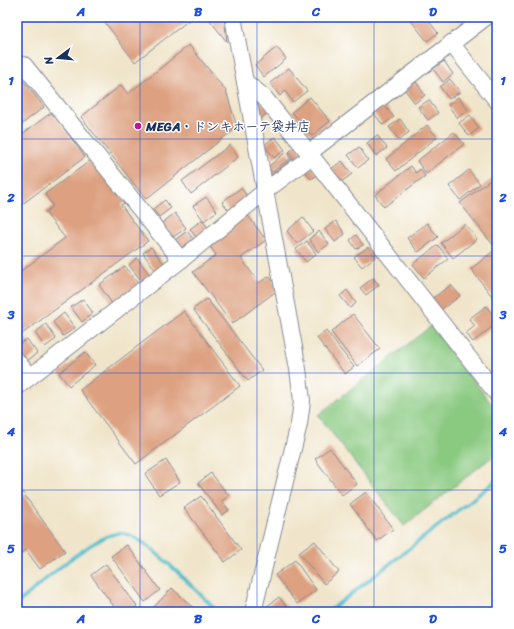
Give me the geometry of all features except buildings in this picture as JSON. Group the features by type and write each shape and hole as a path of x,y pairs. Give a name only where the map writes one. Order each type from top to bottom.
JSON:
{"street":[{"path":"232,17 298,369 302,401 299,424 253,612"},
{"path":"17,387 181,260 311,154 486,17"},
{"path":"451,43 497,101"},
{"path":"24,65 181,260"},
{"path":"245,82 263,96 311,154 497,394"},
{"path":"17,361 30,377"}],"green space":[{"path":"431,326 497,411 497,453 404,526 318,415"}],"waterway":[{"path":"328,612 497,480"},
{"path":"17,604 83,550 111,535 122,533 132,536 144,543 172,566 218,612"}],"place":[{"name":"MEGA・ドンキホーテ袋井店","path":"138,126"}]}
